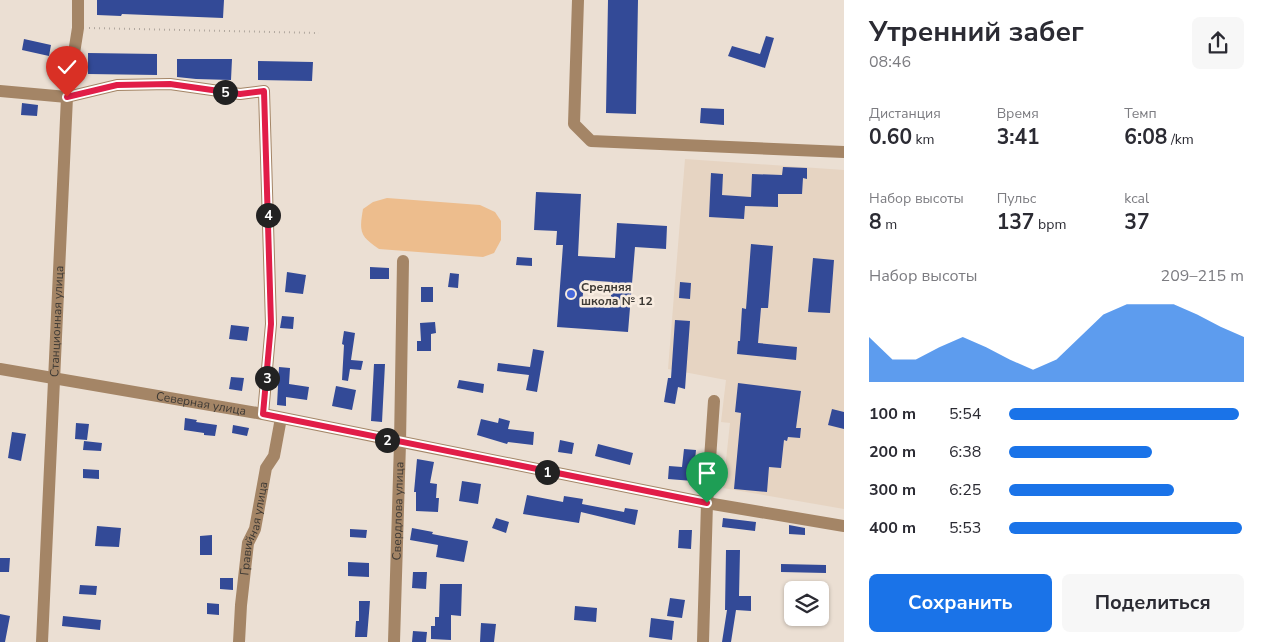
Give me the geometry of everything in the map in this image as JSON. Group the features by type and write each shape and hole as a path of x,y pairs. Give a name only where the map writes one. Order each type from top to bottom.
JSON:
{"street":[{"name":"Станционная улица","path":"42,642 67,97 78,28 78,0"},
{"path":"578,0 574,124 591,141 844,152"},
{"path":"0,90 67,97 117,85 170,84 240,94 264,91 271,324 263,414"},
{"name":"Свердлова улица","path":"394,642 403,261"},
{"name":"Северная улица","path":"0,369 263,414 400,443 707,503 844,526"},
{"path":"703,642 707,503 714,401"},
{"name":"Гравийная улица","path":"239,642 248,543 255,529 266,468 274,456 281,418"}],"path":[{"path":"78,28 319,33"}],"shaded area":[{"path":"685,159 844,170 844,509 723,488 730,423 721,422 726,380 668,369"},
{"path":"387,198 480,205 495,212 501,221 501,240 494,253 483,257 379,249 362,233 363,209 373,202"}],"building":[{"path":"97,0 224,0 223,18 122,14 121,16 97,15"},
{"path":"608,0 638,0 636,114 606,113"},
{"path":"766,36 774,38 765,68 728,56 732,46 760,54"},
{"path":"24,39 51,45 49,56 22,50"},
{"path":"88,53 157,54 157,75 88,74"},
{"path":"177,59 232,59 231,80 177,77"},
{"path":"258,61 313,62 312,81 258,80"},
{"path":"22,103 38,105 37,116 21,115"},
{"path":"701,108 724,109 724,125 700,123"},
{"path":"783,167 807,168 807,179 803,178 802,194 778,194 778,207 745,206 744,219 709,217 711,173 723,174 722,195 751,197 752,174 782,175"},
{"path":"536,192 581,194 578,256 615,258 617,223 667,226 666,249 635,247 628,332 557,327 563,245 556,245 557,231 534,230","holes":["584,280 612,282 610,308 582,306"]},
{"path":"751,244 773,246 768,308 761,308 758,343 797,347 796,360 737,354 738,341 740,341 742,308 746,309"},
{"path":"517,257 532,258 532,266 516,265"},
{"path":"813,258 834,260 830,313 808,312"},
{"path":"370,267 389,268 389,279 370,279"},
{"path":"287,272 306,275 303,294 285,292"},
{"path":"450,273 459,274 458,288 448,287"},
{"path":"680,282 691,283 690,299 679,298"},
{"path":"421,287 433,287 433,302 421,302"},
{"path":"282,316 294,317 293,329 280,328"},
{"path":"675,320 690,321 685,389 678,387 675,404 664,402 668,378 671,378"},
{"path":"435,322 436,333 431,334 431,351 417,351 417,341 421,341 420,323"},
{"path":"231,325 249,327 247,341 229,339"},
{"path":"344,331 355,333 351,360 363,361 361,370 350,369 348,381 342,380"},
{"path":"533,349 544,351 537,392 526,390 529,375 497,371 498,363 530,367"},
{"path":"374,364 385,364 382,422 371,421"},
{"path":"279,367 290,368 289,384 309,387 307,400 286,397 286,406 277,405"},
{"path":"231,377 244,378 242,391 229,389"},
{"path":"459,380 484,384 483,393 457,388"},
{"path":"738,383 801,391 796,428 801,428 800,438 788,437 787,441 784,440 781,468 769,467 767,492 734,489 741,413 735,412"},
{"path":"336,386 356,390 352,410 332,406"},
{"path":"832,409 844,412 844,429 828,425"},
{"path":"185,418 197,420 196,422 217,425 215,436 184,430"},
{"path":"499,418 510,421 508,429 534,432 533,445 508,442 507,444 477,435 481,419 498,423"},
{"path":"76,423 89,424 87,440 75,439"},
{"path":"233,425 249,428 247,436 232,433"},
{"path":"12,432 26,434 21,461 8,458"},
{"path":"560,440 574,443 572,454 558,452"},
{"path":"84,441 102,443 101,451 83,450"},
{"path":"598,444 633,453 630,465 595,456"},
{"path":"684,449 696,450 693,481 668,479 669,466 682,467"},
{"path":"417,459 434,462 430,483 437,484 438,512 416,511 416,492 414,492"},
{"path":"83,469 99,470 99,479 83,478"},
{"path":"462,481 481,484 478,504 459,501"},
{"path":"527,495 563,502 564,496 583,499 582,504 624,512 625,508 638,510 635,525 581,512 579,523 523,514"},
{"path":"496,518 509,522 506,533 492,528"},
{"path":"723,518 756,522 755,531 722,527"},
{"path":"789,525 805,528 805,535 789,534"},
{"path":"97,526 121,528 119,547 95,546"},
{"path":"412,528 468,541 464,562 436,557 438,545 410,540"},
{"path":"350,529 367,530 366,538 350,537"},
{"path":"679,530 692,530 691,549 678,548"},
{"path":"212,535 212,555 200,555 200,536"},
{"path":"726,550 740,550 739,596 751,596 751,611 736,610 731,642 722,642 727,610 725,610"},
{"path":"0,558 10,558 9,572 0,572"},
{"path":"348,562 369,563 369,577 348,576"},
{"path":"781,564 826,565 826,573 781,572"},
{"path":"413,572 427,572 426,589 412,588"},
{"path":"220,578 233,578 233,590 220,589"},
{"path":"440,584 462,584 461,616 451,615 451,640 431,639 431,626 435,626 435,617 439,617"},
{"path":"80,585 97,586 96,595 79,594"},
{"path":"670,598 685,600 682,618 667,616"},
{"path":"359,601 370,601 367,637 355,637 356,621 359,621"},
{"path":"207,603 219,604 219,615 207,614"},
{"path":"575,606 597,608 596,622 574,620"},
{"path":"0,614 10,616 5,642 0,642"},
{"path":"63,616 101,620 100,630 62,626"},
{"path":"651,618 674,621 672,640 649,637"},
{"path":"481,623 496,624 494,642 480,642"},
{"path":"413,631 427,632 426,642 412,642"}],"place":[{"name":"Средняя школа № 12","path":"571,294"}],"route":[{"path":"67,97 117,85 170,84 240,94 264,91 271,324 263,414 400,443 707,503"}]}
